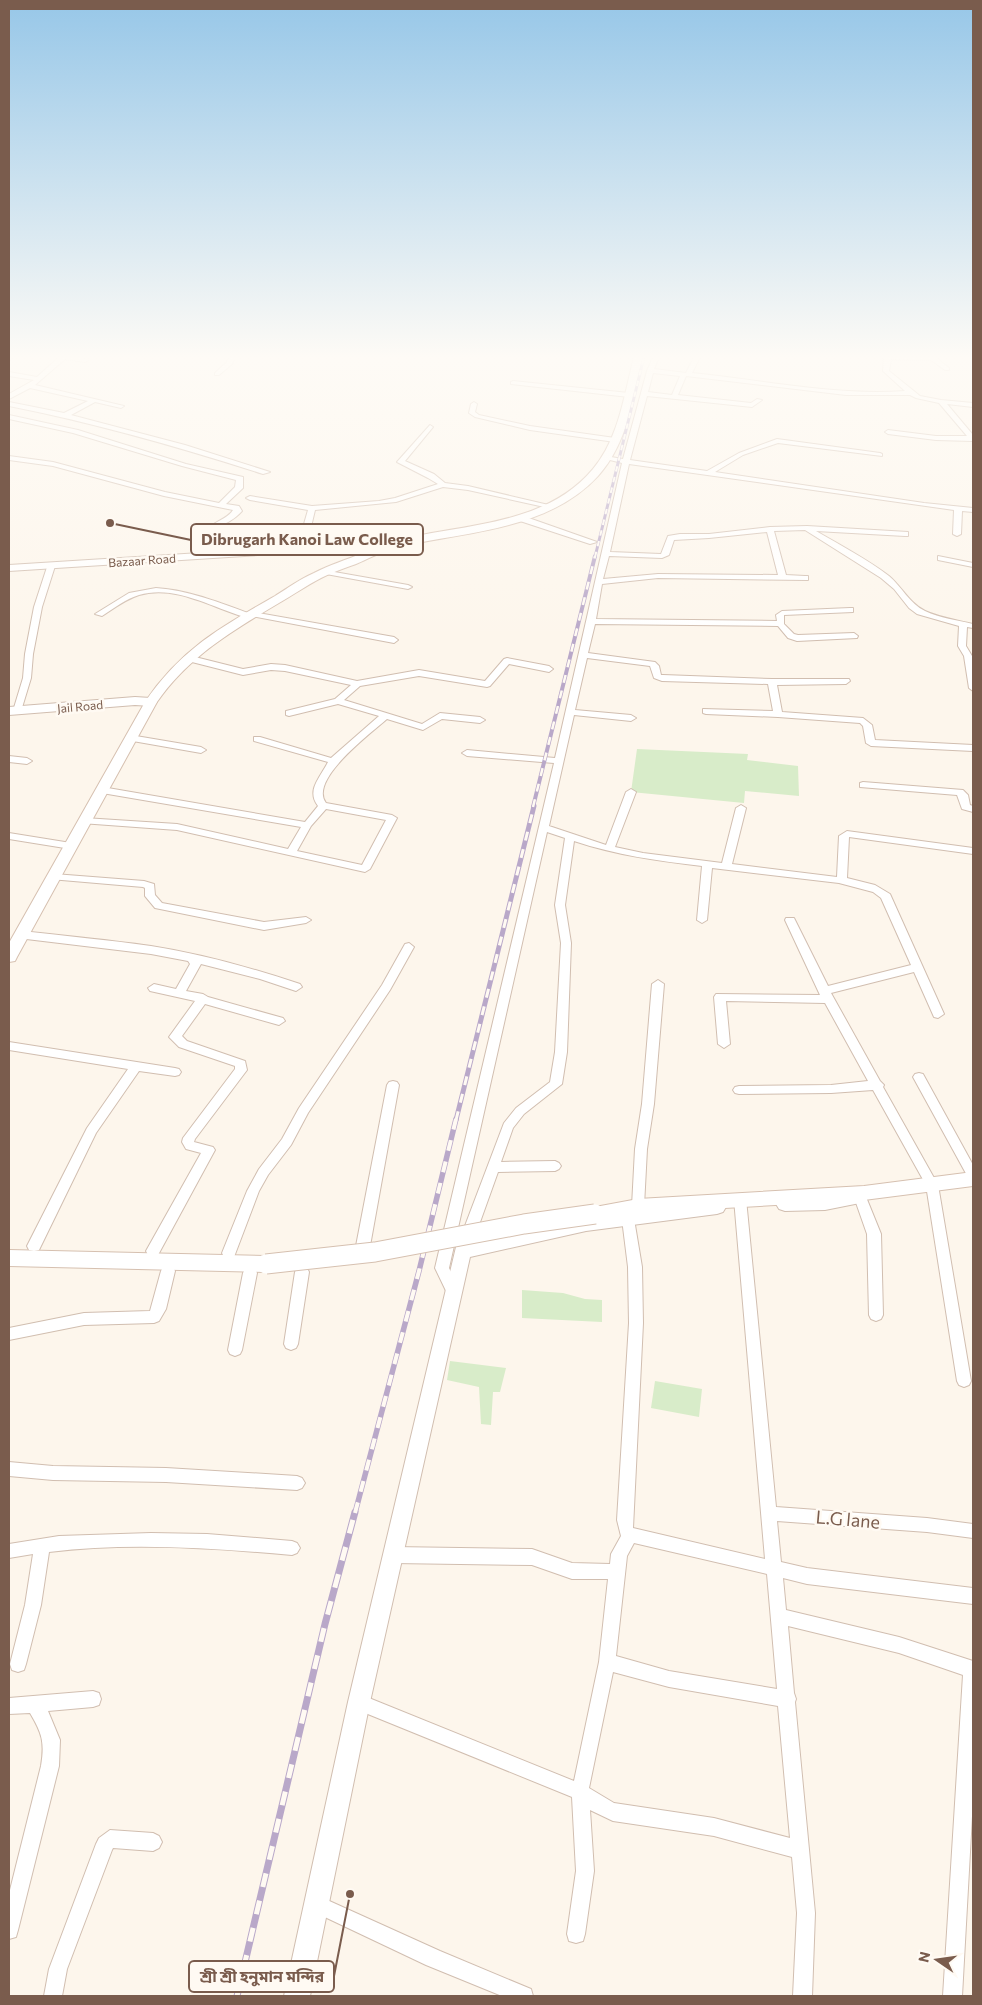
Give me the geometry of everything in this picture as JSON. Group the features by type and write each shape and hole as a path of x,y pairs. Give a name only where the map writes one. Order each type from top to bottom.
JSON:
{"main road":[{"path":"9,957 156,692 187,658 250,615 326,572 394,544 520,518 549,506 576,492 596,472 609,451"},
{"path":"862,1195 973,1177"},
{"path":"9,1258 258,1268 376,1252 524,1224 595,1214 633,1212"}],"street":[{"path":"141,451 240,479 239,488 221,505"},
{"path":"198,451 266,472"},
{"path":"410,451 401,462 431,476 443,485"},
{"path":"453,1291 442,1268 629,451"},
{"path":"709,472 751,451"},
{"path":"853,451 880,454"},
{"path":"9,458 53,464 164,494 236,508 238,511 213,526 206,534 204,539 207,556"},
{"path":"605,458 900,502 973,510"},
{"path":"250,498 312,508 379,503 396,500 443,485 468,488 549,506"},
{"path":"304,549 312,508"},
{"path":"958,508 958,534"},
{"path":"520,518 593,542"},
{"path":"606,554 662,556 665,555 671,538 676,536 709,536 770,529 807,528 905,534"},
{"path":"807,528 884,576 920,612 963,625 973,626"},
{"path":"770,529 782,578"},
{"name":"Bazaar Road","path":"9,568 394,544"},
{"path":"941,558 973,566"},
{"path":"13,711 27,678 29,654 38,608 51,566"},
{"path":"326,572 408,587"},
{"path":"598,582 658,576 805,578"},
{"path":"99,614 136,592 167,591 197,598 250,615 394,640"},
{"path":"780,624 781,614 850,610"},
{"path":"591,621 780,624 791,636 797,638 854,636"},
{"path":"963,625 962,646 968,656 973,688"},
{"path":"582,655 652,664 655,666 658,677 662,678 772,682 846,681"},
{"path":"187,658 243,672 271,667 285,668 356,684 419,673 488,684 507,660 549,670"},
{"path":"772,682 778,714"},
{"path":"289,714 338,700 356,684"},
{"path":"338,700 422,726 440,716 480,720"},
{"name":"Jail Road","path":"13,711 135,701 151,702"},
{"path":"706,711 778,714 863,721 867,725 870,743 973,748"},
{"path":"569,712 631,718"},
{"path":"323,806 317,798 317,792 333,761 386,715"},
{"path":"130,738 201,750"},
{"path":"257,739 333,761"},
{"path":"467,753 558,762"},
{"path":"9,759 27,761"},
{"path":"863,785 960,792 963,795 965,807 973,809"},
{"path":"102,790 307,825"},
{"path":"609,849 631,792"},
{"path":"84,822 176,826 290,854 362,869 367,868 392,818 332,806 323,806 307,825 290,854"},
{"path":"726,866 741,808"},
{"path":"544,828 609,849 643,856 841,880 882,892 938,1014"},
{"path":"841,880 844,836 847,834 973,851"},
{"path":"9,836 71,846"},
{"path":"297,1996 359,1702 462,1252 492,1168 513,1118 556,1084 561,1052 566,944 560,905 570,836"},
{"path":"702,920 707,864"},
{"path":"54,877 144,884 150,886 150,896 159,906 264,926 306,920"},
{"path":"790,920 827,995 932,1184 964,1380"},
{"path":"22,935 151,950 192,958 296,987"},
{"path":"229,1253 253,1191 264,1172 287,1142 303,1111 386,987 409,947"},
{"path":"179,993 196,964 192,958"},
{"path":"724,1044 720,997 827,995 917,967"},
{"path":"658,984 650,1079 633,1212 636,1323 626,1530 630,1535 826,1578 973,1596"},
{"path":"154,988 203,998 279,1021"},
{"path":"153,1251 209,1150 190,1146 189,1138 241,1070 241,1064 183,1044 175,1037 203,998"},
{"path":"9,1046 175,1072"},
{"path":"34,1246 91,1131 136,1066"},
{"path":"919,1077 973,1177"},
{"path":"363,1246 393,1085"},
{"path":"739,1090 831,1089 878,1085"},
{"path":"492,1168 555,1166"},
{"path":"462,1252 633,1212 740,1202 825,1203 862,1195 874,1234 876,1316"},
{"path":"740,1202 788,1699 806,1913 803,1996"},
{"path":"235,1350 258,1268"},
{"path":"9,1334 84,1319 154,1317 159,1309 168,1272"},
{"path":"291,1344 302,1272"},
{"path":"9,1469 53,1473 166,1475 297,1484"},
{"name":"L.G lane","path":"770,1514 927,1525 973,1531"},
{"path":"576,1934 585,1871 580,1792 607,1662 619,1554 630,1535"},
{"path":"9,1551 64,1543 189,1540 292,1548"},
{"path":"18,1664 33,1605 42,1547"},
{"path":"393,1555 532,1557 572,1571 616,1572"},
{"path":"780,1616 898,1646 973,1669 953,1996"},
{"path":"607,1662 669,1679 788,1699"},
{"path":"9,1706 94,1700"},
{"path":"359,1702 580,1792 588,1799 613,1812 714,1827 800,1850"},
{"path":"9,1930 50,1766 53,1746 49,1728 35,1705"},
{"path":"52,1996 58,1969 105,1844 110,1839 117,1838 153,1842"},
{"path":"316,1904 432,1958 524,1996"}],"green space":[{"path":"637,749 748,754 747,760 798,766 799,796 745,791 744,803 631,792"},
{"path":"522,1290 563,1293 585,1299 602,1300 602,1322 522,1318"},
{"path":"450,1361 506,1368 500,1392 493,1392 491,1425 481,1424 479,1387 447,1380"},
{"path":"655,1381 702,1389 699,1417 651,1408"}],"railway":[{"path":"595,557 621,451"},
{"path":"533,807 595,556"},
{"path":"456,1120 534,806"},
{"path":"355,1513 419,1271 456,1119"},
{"path":"237,1996 325,1624 355,1512"}],"place":[{"name":"Dibrugarh Kanoi Law College","path":"110,523"},
{"name":"শ্রী শ্রী হনুমান মন্দির","path":"350,1894"}]}
